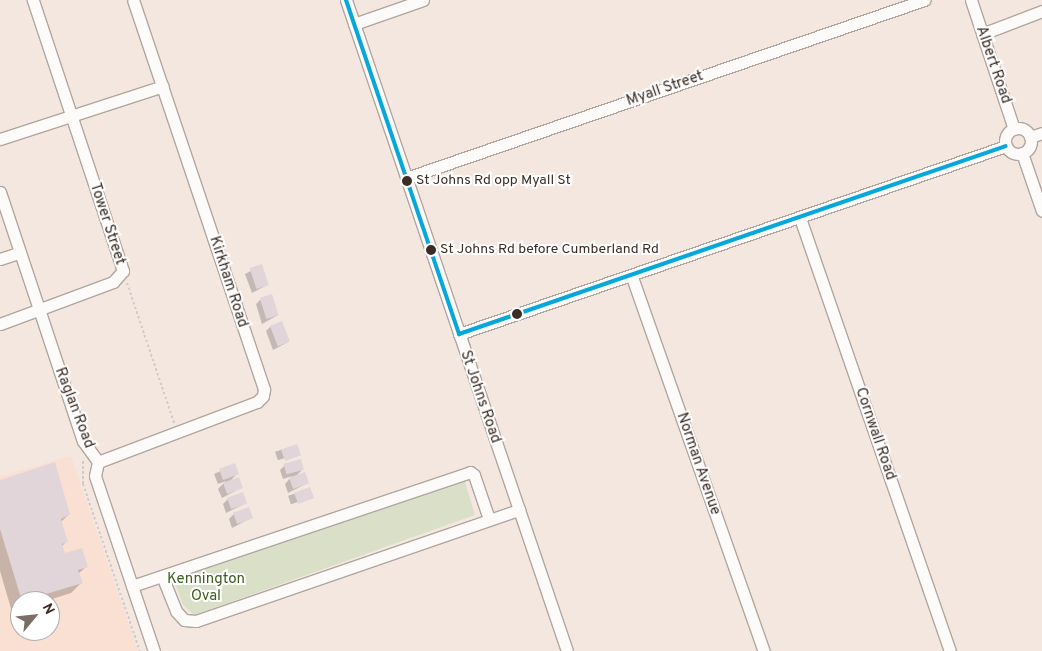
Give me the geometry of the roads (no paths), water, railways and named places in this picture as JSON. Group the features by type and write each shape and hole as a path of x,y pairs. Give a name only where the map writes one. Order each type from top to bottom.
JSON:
{"street":[{"name":"Tower Street","path":"0,324 113,282 123,271 33,0"},
{"name":"Kirkham Road","path":"98,462 176,430 257,402 263,396 264,388 133,0"},
{"name":"St Johns Road","path":"346,0 567,651"},
{"path":"354,24 423,0"},
{"name":"Myall Street","path":"406,178 924,0"},
{"name":"Albert Road","path":"971,0 1014,129"},
{"path":"982,34 1042,11"},
{"path":"0,139 162,86"},
{"path":"1006,146 1007,135 1014,129 1024,131 1030,137"},
{"path":"1030,137 1042,133"},
{"path":"1006,146 1014,153 1022,153 1028,148 1030,137"},
{"path":"459,334 632,277 1006,146"},
{"path":"1022,153 1042,211"},
{"name":"Raglan Road","path":"0,192 84,441 98,462 95,476 154,651"},
{"name":"Cornwall Road","path":"800,218 950,651"},
{"path":"0,259 20,253"},
{"name":"Norman Avenue","path":"632,277 764,651"},
{"path":"132,586 470,472 474,475 489,519"},
{"path":"162,576 176,611 184,620 196,621 519,510"}],"place":[{"name":"St Johns Rd opp Myall St","path":"407,181"},
{"name":"St Johns Rd before Cumberland Rd","path":"431,250"}],"park label":[{"name":"Kennington Oval","path":"206,588"}]}
